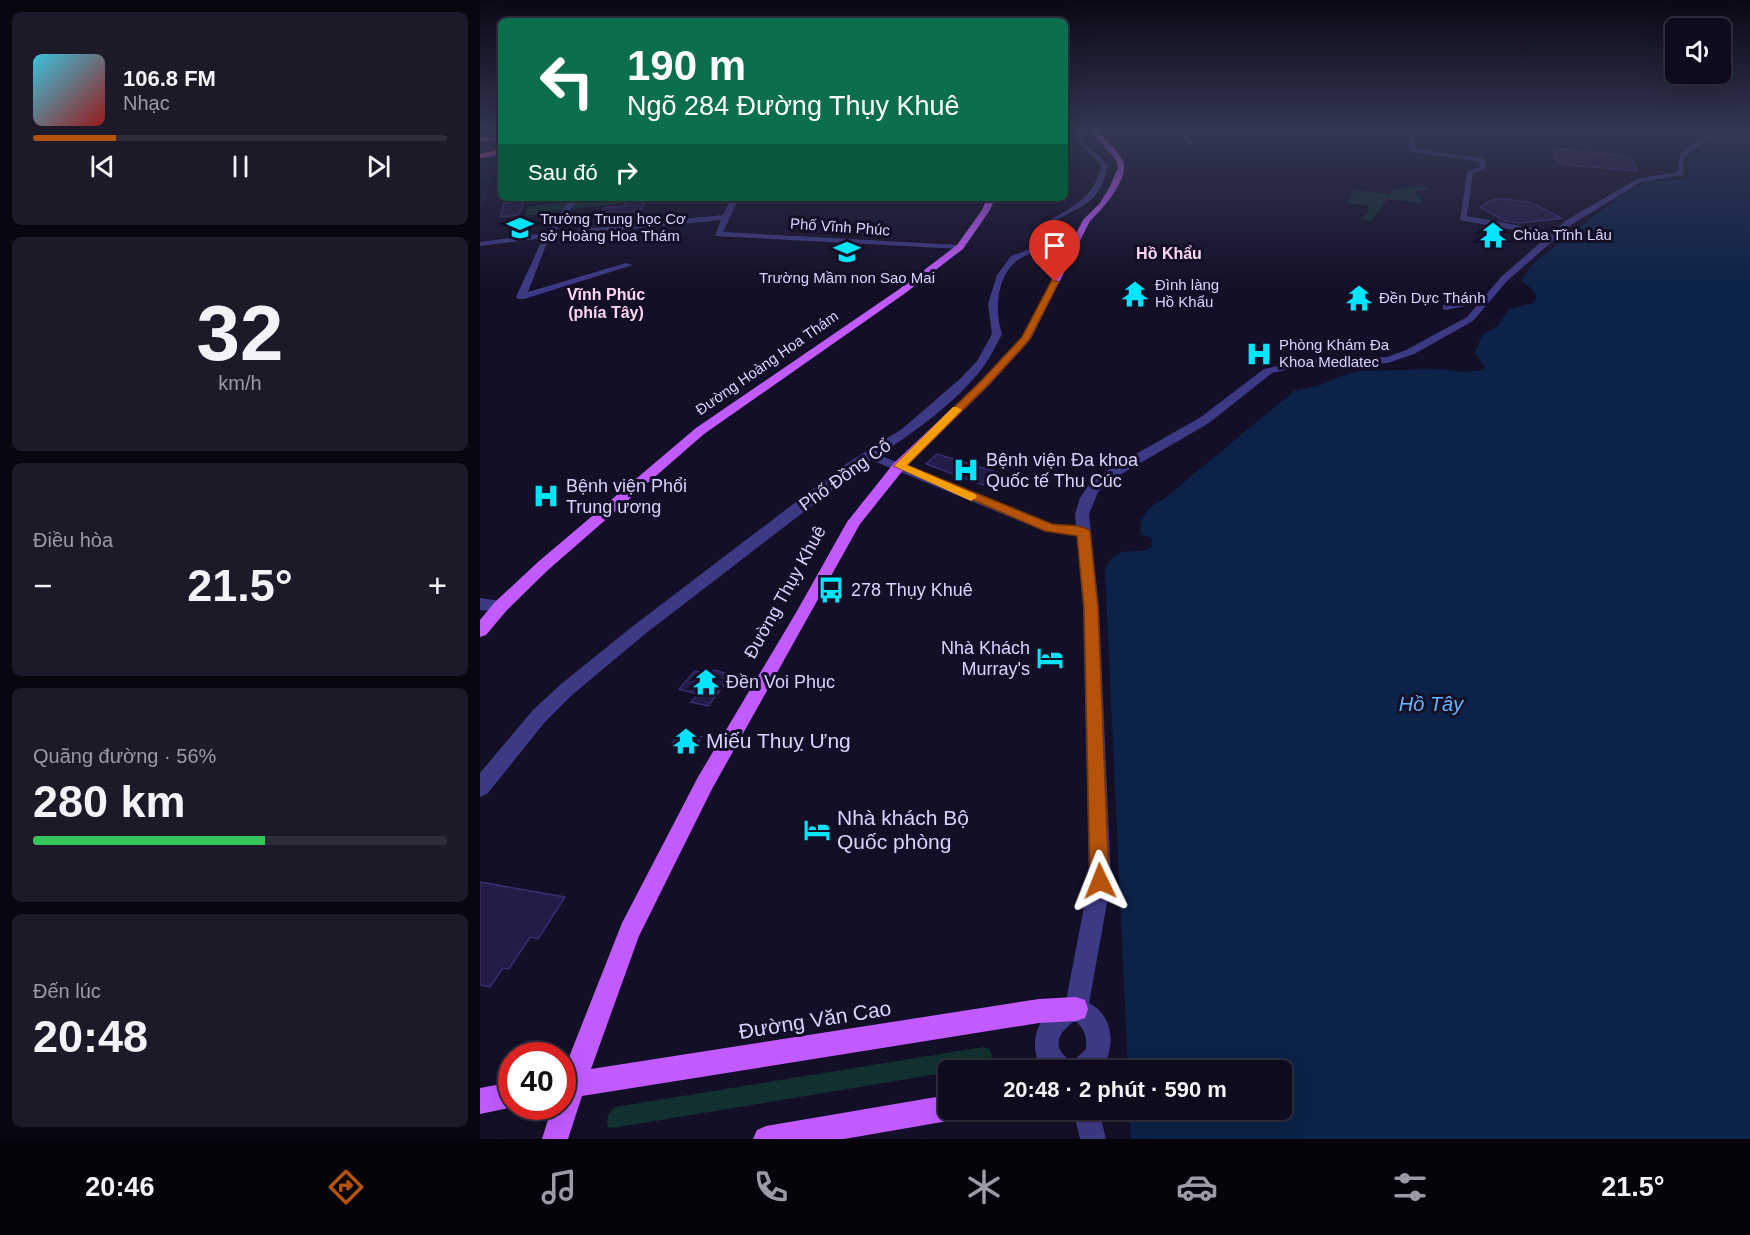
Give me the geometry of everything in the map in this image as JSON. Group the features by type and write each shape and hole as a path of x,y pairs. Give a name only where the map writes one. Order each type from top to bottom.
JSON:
{"main road":[{"name":"Đường Thụy Khuê","path":"576,1065 630,930 705,783 798,625 854,522 900,466 986,382 1026,338 1087,220 1102,204 1105,188 1110,182"},
{"name":"Đường Hoàng Hoa Thám","path":"480,631 501,606 543,566 700,431 901,292 960,247 990,201"},
{"name":"Đường Văn Cao","path":"576,1084 988,1021 1039,1011 1076,1010"},
{"path":"480,1101 498,1098"},
{"path":"766,1139 938,1110"},
{"name":"Đường Thụy Khuê","path":"555,1139 560,1120"}],"street":[{"path":"1070,255 1036,250 1039,244 1037,235 1039,231 1091,199 1105,188 1105,182"},
{"path":"1468,182 1463,218 1554,235"},
{"path":"1076,1010 1100,881 1091,608 1083,531 1083,506 1093,489 1101,481 1205,420 1268,371 1304,363 1378,362 1398,358 1470,319 1504,279 1568,223 1635,182"},
{"path":"573,201 539,252 521,297 600,272 629,266"},
{"path":"480,244 727,218 734,201"},
{"name":"Phố Vĩnh Phúc","path":"727,218 718,234 960,247"},
{"name":"Phố Đồng Cổ","path":"480,788 539,716 566,690 639,630 869,455 905,433 965,380 981,362 997,334 994,326 993,300 996,282 1014,257 1036,250"},
{"path":"1446,307 1462,302 1488,299"},
{"path":"869,455 1049,528 1071,532 1083,531"},
{"path":"480,604 501,606"},
{"path":"1052,1060 1048,1053 1047,1032 1059,1015 1076,1010 1090,1016 1099,1033 1094,1060"},
{"path":"1088,1120 1093,1139"}],"green space":[{"path":"1416,187 1429,190 1417,190 1415,195 1422,197 1422,203 1387,199 1372,221 1359,219 1369,213 1367,205 1347,204 1355,190 1390,194 1393,189"},
{"path":"575,201 622,201 620,204 571,209"},
{"path":"571,202 565,210 525,216 528,206"},
{"path":"983,1047 989,1049 992,1055 991,1060 938,1060 938,1074 608,1127 608,1116 615,1107"}],"water":[{"name":"Hồ Tây","path":"1645,182 1750,182 1750,1139 1131,1139 1130,1120 1292,1120 1292,1060 1127,1060 1105,569 1116,555 1152,547 1152,540 1141,535 1141,522 1145,513 1294,391 1321,385 1359,371 1438,369 1466,372 1483,370 1485,367 1475,353 1482,335 1497,327 1509,309 1534,303 1535,293 1522,281 1522,278 1536,261 1621,195"}],"building":[{"path":"1491,200 1530,202 1562,218 1519,223 1505,221 1480,207"},
{"path":"505,201 524,201 519,215 500,217"},
{"path":"626,201 645,201 636,222 595,226 604,208 624,206"},
{"name":"Bệnh viện Đa khoa Quốc tế Thu Cúc","path":"937,454 997,472 983,485 926,464"},
{"name":"Đền Voi Phục","path":"714,670 732,675 708,706 691,702 698,694 679,689 695,671 710,674"},
{"name":"Miếu Thuỵ Ưng","path":"679,734 702,737 694,749 671,745"},
{"path":"480,882 565,897 538,939 530,937 509,969 503,968 490,987 480,985"}],"waterway":[{"path":"480,205 488,182"}],"slow traffic":[{"path":"957,410 900,466 971,497"}],"place":[{"name":"Trường Trung học Cơ sở Hoàng Hoa Thám","path":"520,228"},
{"name":"Chùa Tĩnh Lâu","path":"1493,235"},
{"name":"Trường Mầm non Sao Mai","path":"847,252"},
{"name":"Đình làng Hồ Khẩu","path":"1135,294"},
{"name":"Đền Dực Thánh","path":"1359,298"},
{"name":"Phòng Khám Đa Khoa Medlatec","path":"1259,354"},
{"name":"Bệnh viện Đa khoa Quốc tế Thu Cúc","path":"966,470"},
{"name":"Bệnh viện Phổi Trung ương","path":"546,496"},
{"name":"278 Thụy Khuê","path":"831,590"},
{"name":"Nhà Khách Murray's","path":"1050,658"},
{"name":"Đền Voi Phục","path":"706,682"},
{"name":"Miếu Thuỵ Ưng","path":"686,741"},
{"name":"Nhà khách Bộ Quốc phòng","path":"817,830"}],"district":[{"name":"Hồ Khẩu","path":"1169,253"},
{"name":"Vĩnh Phúc (phía Tây)","path":"606,303"}],"route":[{"path":"1055,282 1026,338 986,382 900,466 1049,528 1059,531 1083,531 1091,608 1100,881"}]}
